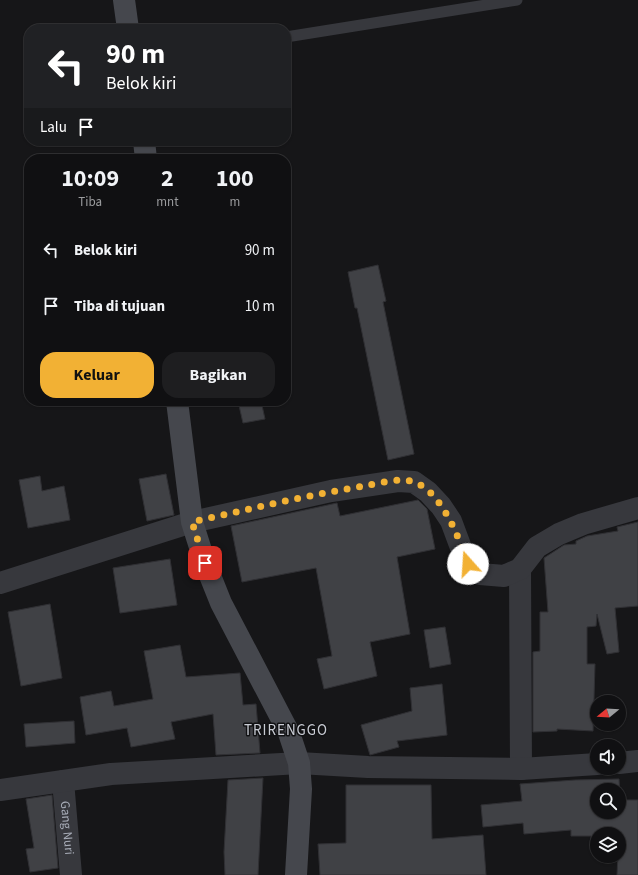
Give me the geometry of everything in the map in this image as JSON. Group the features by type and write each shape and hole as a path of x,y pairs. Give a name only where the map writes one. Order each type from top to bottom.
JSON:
{"main road":[{"path":"124,0 127,24"},
{"path":"178,406 192,522 205,563 221,603 289,733 299,763 300,789 296,875"}],"street":[{"path":"0,583 192,522 331,491 398,481 414,482 428,492 451,521 468,564 480,574 504,576 520,569 537,547 559,534 583,524 638,508"},
{"path":"520,569 521,769"},
{"path":"626,762 638,761"},
{"path":"0,790 112,774 299,763 368,767 521,769 590,764"},
{"name":"Gang Nuri","path":"63,781 71,875"}],"lane":[{"path":"291,36 518,0"}],"building":[{"path":"378,265 386,301 383,302 414,454 388,460 357,308 355,308 348,272"},
{"path":"239,406 262,406 265,419 243,423"},
{"path":"166,474 174,515 147,521 139,479"},
{"path":"40,476 42,491 64,486 70,520 28,528 19,480"},
{"path":"418,500 427,509 435,549 397,557 410,634 370,642 377,676 324,689 317,659 332,656 316,568 242,582 231,526 337,503 340,516"},
{"path":"638,522 638,606 615,608 619,652 607,654 597,614 596,626 587,627 587,664 595,664 594,695 590,695 590,731 557,729 557,731 533,732 533,652 540,651 540,612 548,612 544,558 564,545 576,544 576,541 587,536 618,531 617,527"},
{"path":"170,559 177,605 120,613 113,568"},
{"path":"50,604 62,678 21,686 8,612"},
{"path":"445,627 451,664 430,668 424,630"},
{"path":"180,645 186,677 240,673 243,705 256,704 260,753 216,755 213,714 171,722 175,739 131,747 127,728 86,735 80,697 111,691 114,706 153,699 144,651"},
{"path":"442,684 447,735 397,741 399,747 370,755 361,725 412,711 410,688"},
{"path":"74,721 75,743 26,747 24,724"},
{"path":"263,778 258,875 225,875 224,852 228,780"},
{"path":"619,779 619,783 590,783 590,819 626,819 626,800 638,800 638,875 617,875 618,863 626,863 626,827 590,827 590,836 571,836 571,830 524,834 523,823 483,827 481,805 522,801 520,784 575,780"},
{"path":"346,785 431,785 432,839 483,835 486,875 320,875 318,844 346,843"},
{"path":"52,795 58,868 30,872 26,849 34,848 26,799"}],"district":[{"name":"TRIRENGGO","path":"286,730"}],"route":[{"path":"205,563 192,522 331,491 398,481 414,482 428,492 440,506 451,521 468,564"}]}
